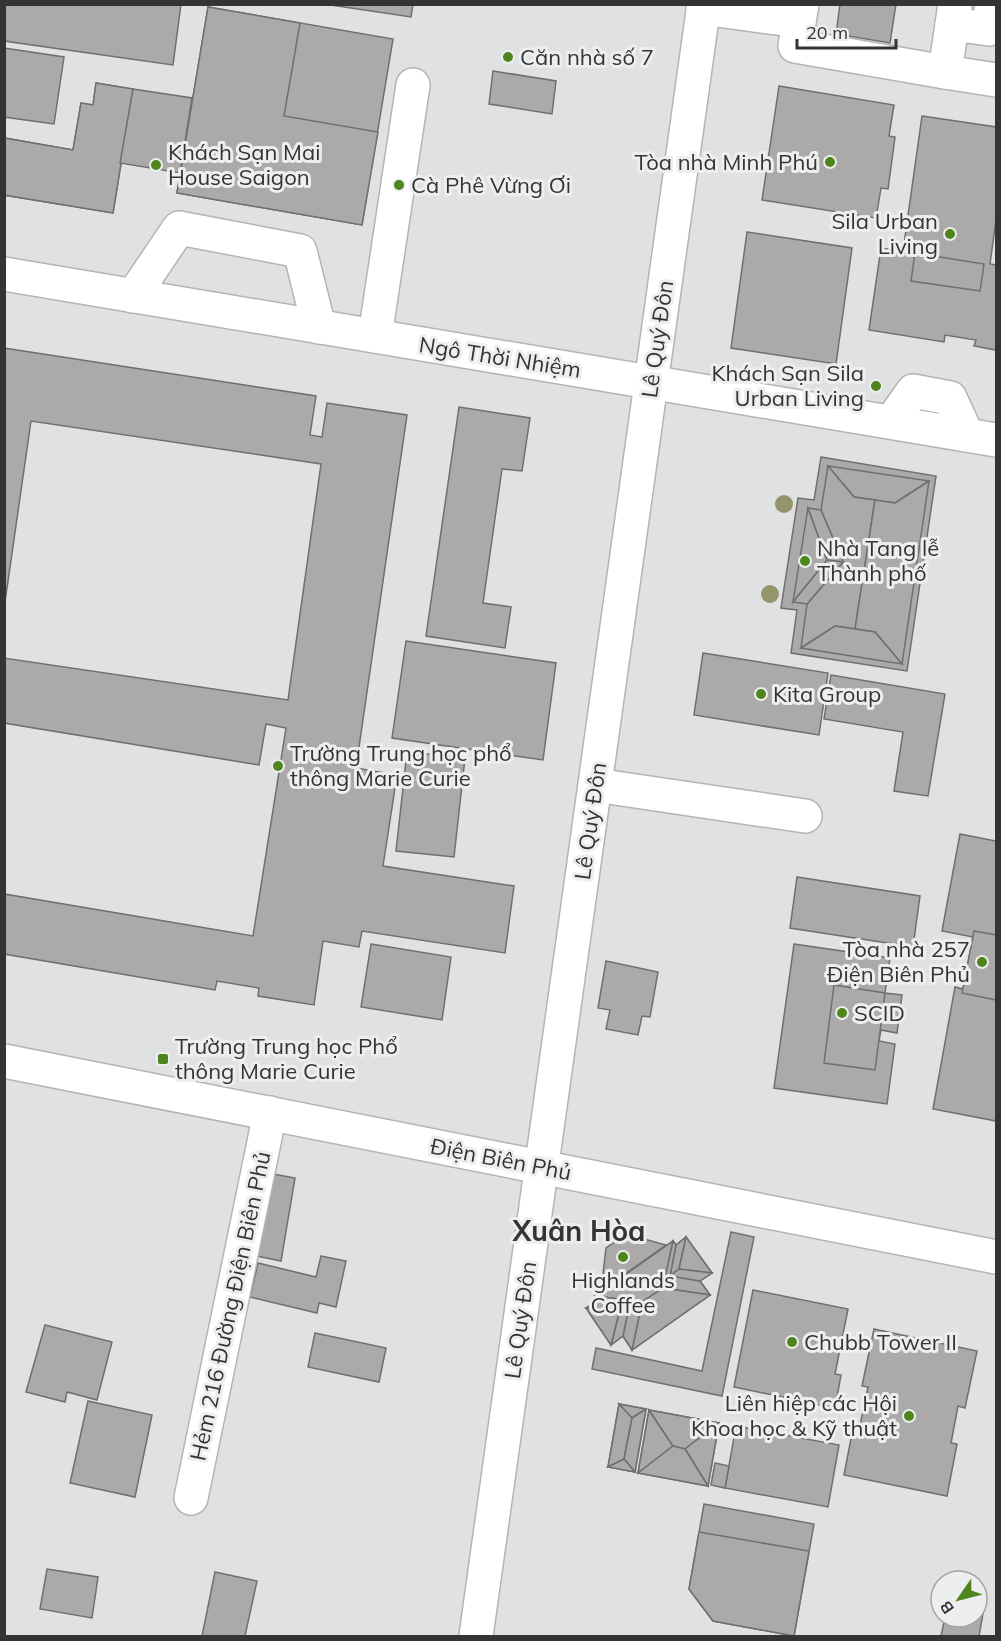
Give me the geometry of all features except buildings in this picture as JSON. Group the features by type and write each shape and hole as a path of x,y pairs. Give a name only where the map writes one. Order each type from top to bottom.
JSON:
{"street":[{"path":"945,72 954,14 988,29 992,4"},
{"path":"703,6 801,13 795,46 996,80"},
{"name":"Lê Quý Đôn","path":"476,1636 703,6"},
{"path":"375,336 413,85"},
{"path":"133,296 179,228 300,251 319,327"},
{"name":"Ngô Thời Nhiệm","path":"4,274 982,437"},
{"path":"595,785 805,816"},
{"name":"Điện Biên Phủ","path":"4,1061 996,1257"},
{"name":"Hẻm 216 Đường Điện Biên Phủ","path":"191,1498 270,1113"}],"place":[{"name":"Căn nhà số 7","path":"508,57"},
{"name":"Tòa nhà Minh Phú","path":"830,162"},
{"name":"Khách Sạn Mai House Saigon","path":"156,165"},
{"name":"Cà Phê Vừng Ơi","path":"399,185"},
{"name":"Sila Urban Living","path":"950,234"},
{"name":"Khách Sạn Sila Urban Living","path":"876,386"},
{"name":"Nhà Tang lễ Thành phố","path":"805,561"},
{"name":"Kita Group","path":"761,694"},
{"name":"Trường Trung học phổ thông Marie Curie","path":"278,766"},
{"name":"Tòa nhà 257 Điện Biên Phủ","path":"982,962"},
{"name":"SCID","path":"842,1013"},
{"name":"Trường Trung học Phổ thông Marie Curie","path":"163,1059"},
{"name":"Highlands Coffee","path":"623,1257"},
{"name":"Chubb Tower II","path":"792,1342"},
{"name":"Liên hiệp các Hội Khoa học & Kỹ thuật","path":"909,1416"}],"district":[{"name":"Xuân Hòa","path":"579,1230"}]}
